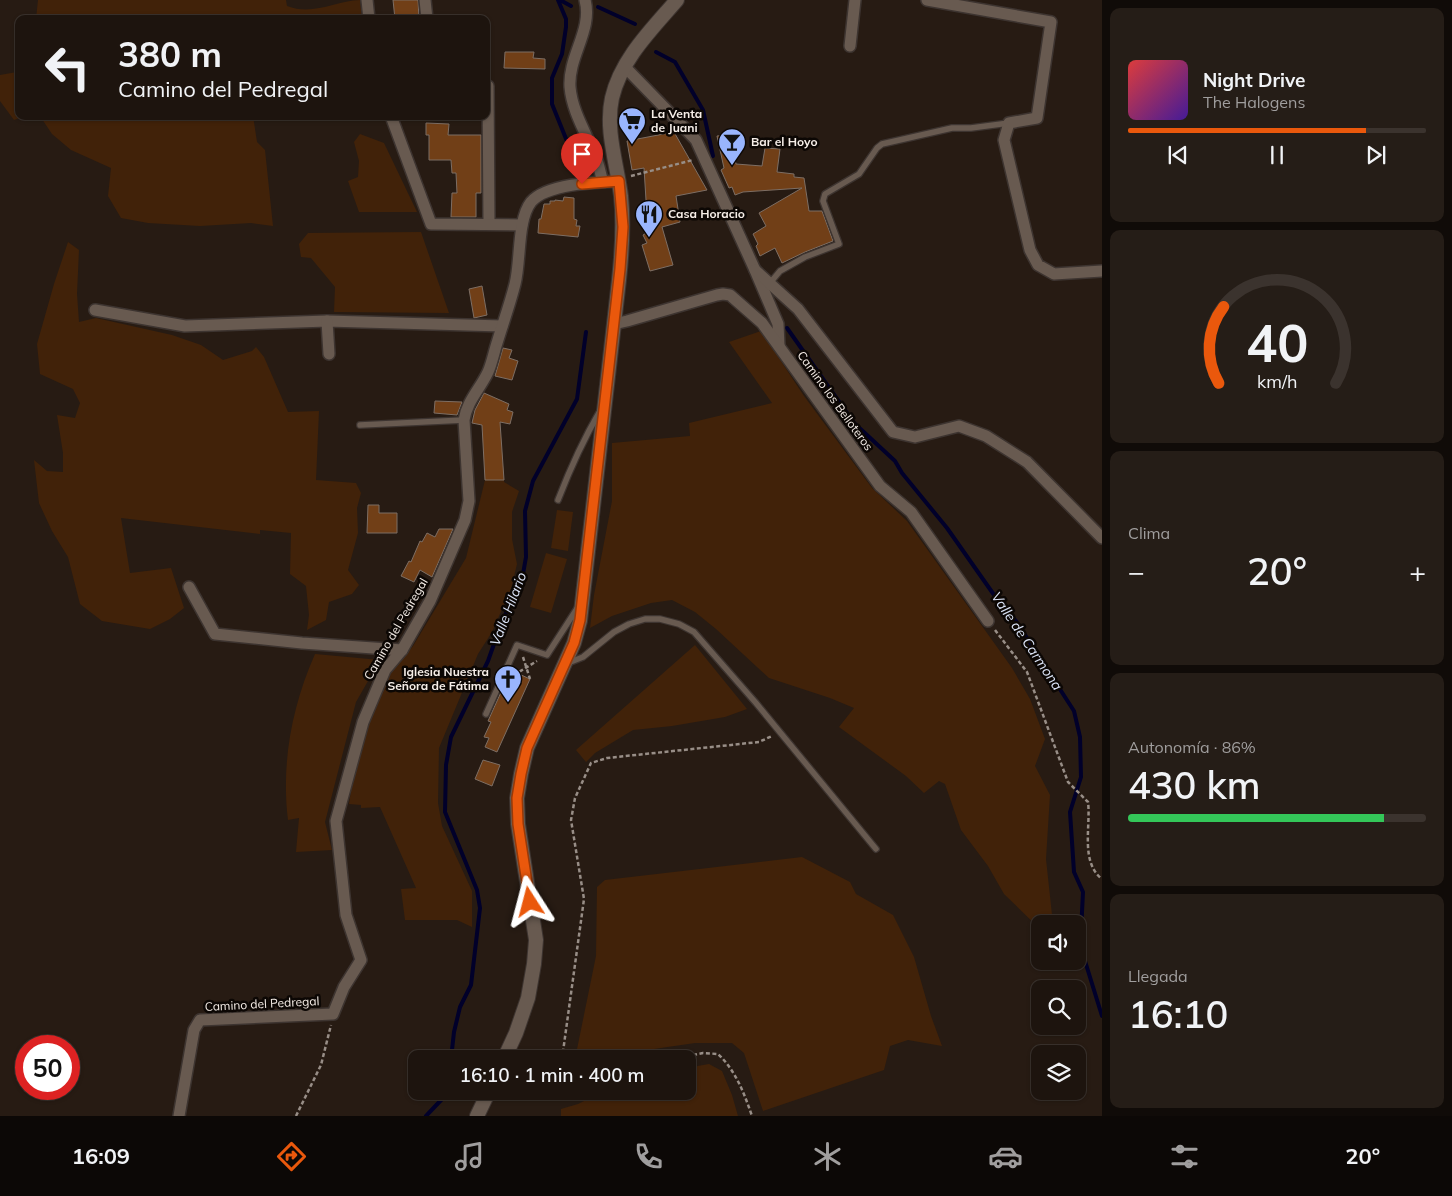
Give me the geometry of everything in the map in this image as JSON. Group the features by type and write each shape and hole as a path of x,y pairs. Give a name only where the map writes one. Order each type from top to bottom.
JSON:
{"main road":[{"path":"508,1050 528,998 536,940 518,824 517,798 527,748 574,643 582,601 614,324 623,227 619,181 609,124 612,98 624,66 660,18 677,0"},
{"path":"477,1116 484,1100"}],"street":[{"path":"367,0 369,15"},
{"path":"425,0 427,15"},
{"path":"585,0 587,20 576,54 570,84 576,112 596,158 603,182"},
{"path":"850,46 855,0"},
{"path":"927,0 1051,22 1037,118 1009,123 1004,140 1030,250 1038,265 1054,274 1102,271"},
{"path":"624,66 696,140 778,324 779,348"},
{"path":"392,120 431,224 489,223 522,225"},
{"path":"488,120 489,223"},
{"name":"Camino del Pedregal","path":"179,1116 194,1030 200,1020 333,1014 344,987 361,960 346,914 336,821 362,722 385,670 402,650 430,601 466,520 469,502 465,412 488,372 516,282 522,225 526,210 540,194 559,188 619,181"},
{"path":"755,270 798,309 893,432 915,437 958,426 986,436 1027,462 1102,538"},
{"name":"Camino los Belloteros","path":"614,324 723,294 730,295 762,323 880,486 911,512 988,621"},
{"path":"95,310 185,326 327,321 502,326"},
{"path":"327,321 329,354"},
{"path":"189,587 214,634 302,643 402,650"}],"lane":[{"path":"770,283 780,271 788,266 805,257 839,244 823,201 825,194 859,174 877,148 882,144 952,128 971,128 1009,123"},
{"path":"558,500 582,442 605,403"},
{"path":"360,425 464,420"},
{"path":"486,714 516,645 547,655 582,601"},
{"path":"564,665 583,658 614,632 629,624 645,619 660,619 680,624 694,632 756,703 876,849"}],"path":[{"path":"619,181 638,174 704,157"},
{"path":"988,621 1028,672 1068,782 1088,802 1089,857 1095,873 1102,879"},
{"path":"516,645 521,651 530,680"},
{"path":"513,676 526,666 547,655"},
{"path":"563,1050 584,899 571,820 575,798 591,763 607,758 759,742 779,733"},
{"name":"Camino del Pedregal","path":"296,1116 320,1065 333,1014"},
{"path":"696,1054 718,1054 728,1064 742,1088 752,1116"}],"shaded area":[{"path":"38,0 286,0 287,6 297,9 315,9 360,0 362,15 36,15"},
{"path":"15,72 14,120 0,101 0,75"},
{"path":"43,120 254,120 257,142 265,150 273,226 251,223 200,226 148,223 121,218 108,196 111,168 71,150 52,134"},
{"path":"360,134 384,143 417,212 359,212 348,181 358,177 359,161 354,142"},
{"path":"421,232 449,313 334,312 335,287 311,258 301,257 299,244 308,233"},
{"path":"68,242 79,250 77,294 79,322 96,318 172,335 201,345 223,360 252,351 256,347 264,357 288,412 319,411 316,480 356,483 361,493 357,508 358,533 348,570 359,585 352,594 329,602 326,620 307,630 309,615 306,586 290,574 291,533 260,530 260,534 121,518 130,573 171,568 184,608 170,619 150,629 102,621 80,604 68,557 52,531 39,503 34,460 47,471 63,472 63,453 57,415 75,418 80,403 73,389 40,374 37,344"},
{"path":"761,331 804,396 872,488 907,521 1012,668 1030,699 1045,739 1035,766 1050,795 1046,859 1052,915 1031,915 1031,920 1004,894 988,866 961,830 945,784 939,781 924,793 906,776 839,727 854,708 769,678 695,612 672,600 651,603 612,616 590,628 594,595 612,501 612,443 690,436 689,423 772,403 729,342"},
{"path":"485,480 504,480 504,482 519,491 512,512 512,539 517,564 511,589 492,632 478,654 439,748 438,803 442,826 472,891 472,927 457,920 405,920 401,889 416,888 380,807 361,808 361,805 349,804 352,784 367,725 391,672 413,646 466,558"},
{"path":"557,510 573,512 568,551 551,548"},
{"path":"546,553 567,559 551,613 530,607"},
{"path":"695,645 747,709 725,717 633,730 595,753 586,762 576,750"},
{"path":"315,654 380,660 356,702 325,822 332,850 296,852 299,818 288,820 286,799 287,756 300,694"},
{"path":"802,857 850,882 856,894 893,915 914,957 942,1046 908,1040 890,1046 884,1070 763,1111 744,1053 732,1043 695,1043 647,1050 577,1050 596,956 597,887 605,880"},
{"path":"709,1064 722,1071 738,1116 561,1116 561,1109 586,1100 696,1100 696,1066"}],"building":[{"path":"393,0 418,0 419,15 395,15"},
{"path":"505,52 534,52 533,58 545,59 545,69 504,68"},
{"path":"426,123 449,124 448,135 481,135 481,193 476,193 476,217 451,217 452,193 457,193 456,173 452,173 451,160 429,160 429,135 426,135"},
{"path":"674,132 707,190 676,196 680,222 662,227 673,265 650,271 642,245 647,243 643,235 648,232 644,168 632,170 627,141"},
{"path":"729,135 736,164 762,166 765,148 780,149 777,172 794,174 794,177 804,178 809,211 822,211 833,241 782,263 775,248 760,256 756,246 758,244 753,234 766,226 759,213 802,188 743,192 735,195 732,187 729,188 721,170 724,168 717,136"},
{"path":"564,197 574,198 574,219 577,220 576,226 580,226 578,237 538,233 539,219 541,219 544,204 550,204 550,201 555,200 563,201"},
{"path":"482,286 487,315 474,318 469,289"},
{"path":"503,348 512,350 509,358 518,361 512,380 495,376"},
{"path":"484,393 509,404 507,410 513,412 510,424 500,422 504,480 485,480 482,425 472,423 475,410"},
{"path":"435,401 462,402 457,415 434,413"},
{"path":"368,505 379,505 379,513 397,513 397,533 367,533"},
{"path":"439,529 453,529 432,577 420,570 414,582 401,576 409,561 411,562 420,541 422,542 427,533 435,537"},
{"name":"Iglesia Nuestra Señora de Fátima","path":"519,674 530,679 497,752 485,747 489,738 484,737 491,722 488,721 506,681 514,685"},
{"path":"483,760 500,765 492,786 475,779"}],"waterway":[{"name":"Valle Hilario","path":"558,0 566,19 566,27 562,54 552,78 552,104 579,171"},
{"path":"560,0 571,6"},
{"path":"598,7 635,24"},
{"name":"Valle de Carmona","path":"656,52 675,62 703,110 713,156"},
{"name":"Valle de Carmona","path":"787,328 854,423 895,461 902,473 947,528 999,602 1016,621 1074,711 1080,737 1081,777 1070,812 1074,872 1083,892 1081,932 1085,961 1102,1016"},
{"name":"Valle Hilario","path":"452,1050 460,1007 471,985 480,908 477,890 445,812 446,765 451,737 488,661 500,627 523,574 526,557 525,511 533,481 577,399 586,332"},
{"name":"Valle Hilario","path":"426,1116 441,1100"}],"place":[{"name":"La Venta de Juani","path":"632,145"},
{"name":"Bar el Hoyo","path":"732,166"},
{"name":"Casa Horacio","path":"649,238"},
{"name":"Iglesia Nuestra Señora de Fátima","path":"508,703"}],"route":[{"path":"530,902 518,824 517,798 527,748 574,643 580,620 620,269 623,227 619,181 582,184"}]}
